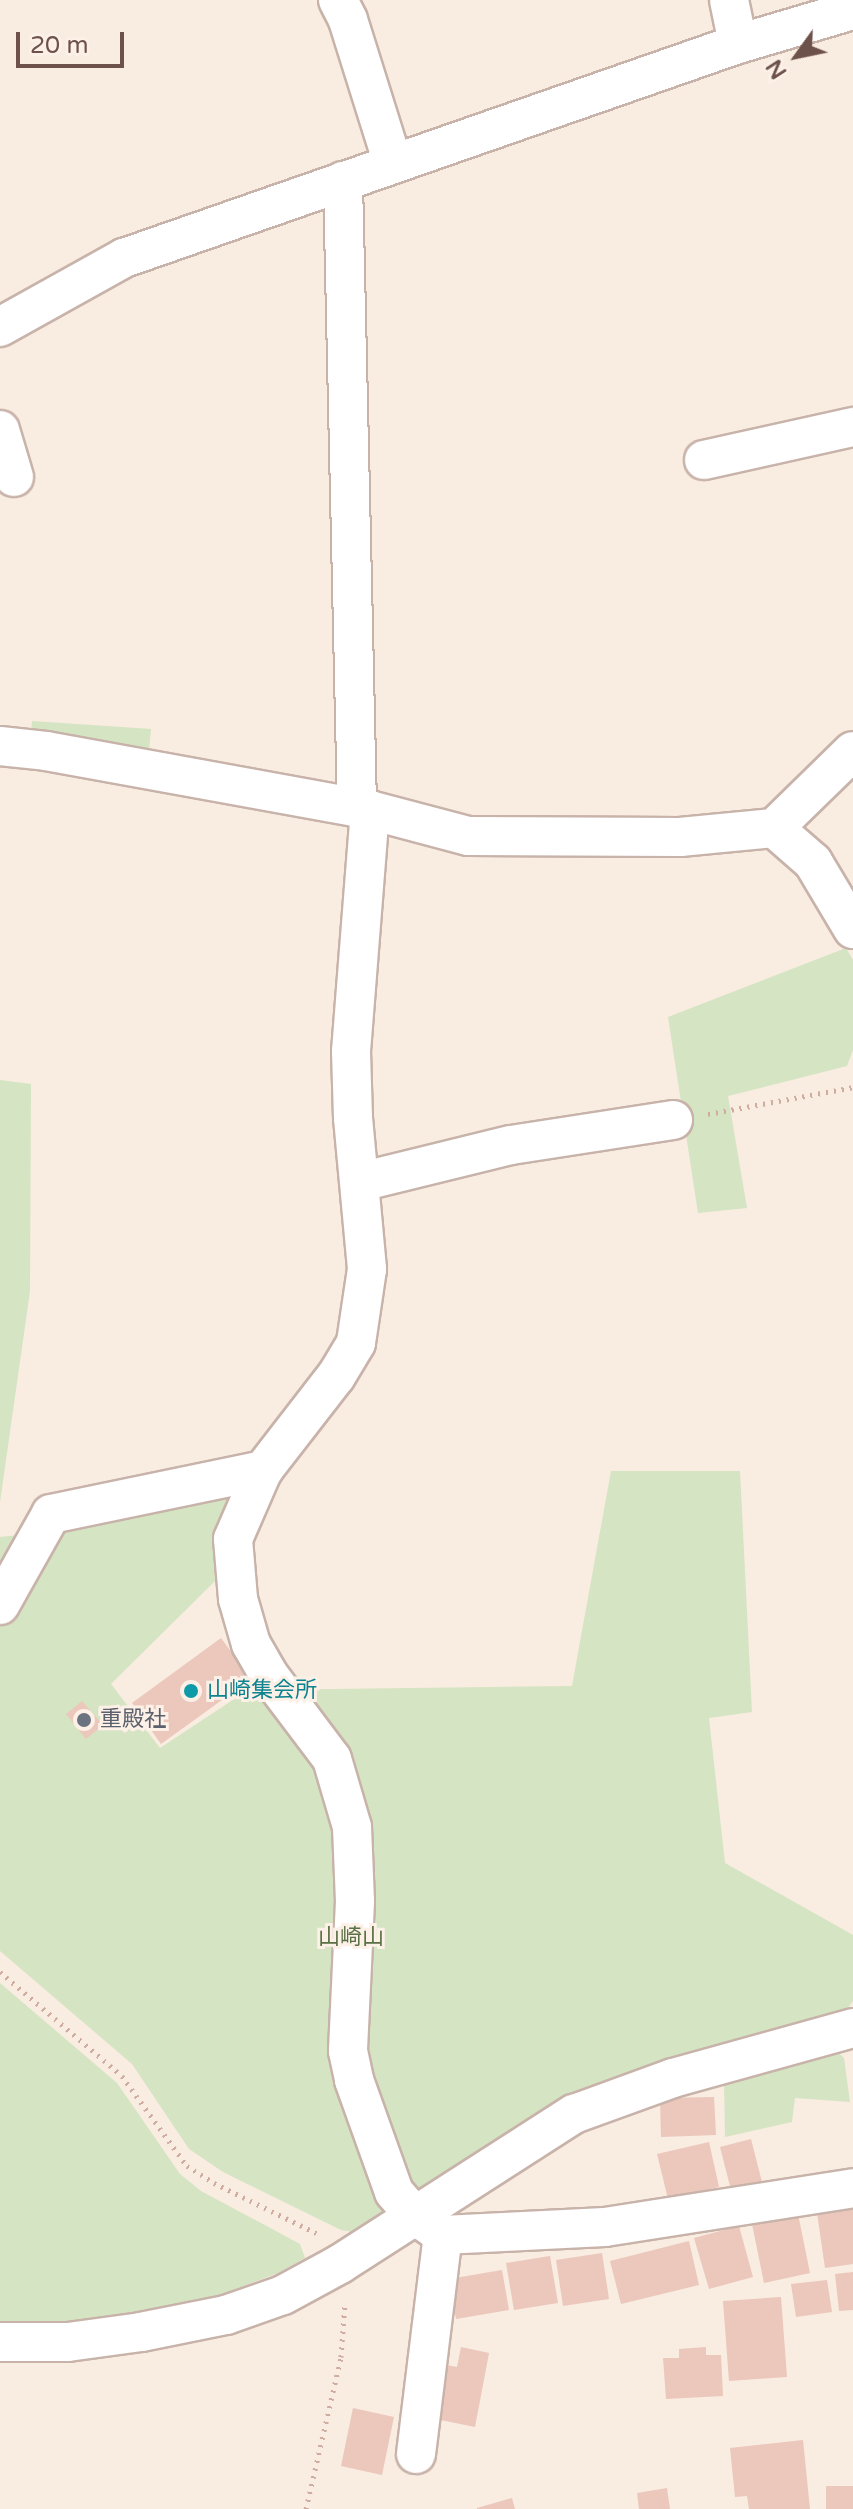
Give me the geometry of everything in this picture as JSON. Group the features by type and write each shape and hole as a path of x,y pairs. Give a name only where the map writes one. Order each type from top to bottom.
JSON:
{"street":[{"path":"338,0 348,20 393,164"},
{"path":"729,0 738,44"},
{"path":"0,327 124,258 738,44 853,10"},
{"path":"343,181 364,809 351,1051 353,1118 367,1269 356,1343 336,1376 263,1470 233,1539 238,1599 251,1644 268,1674 332,1759 344,1790 355,1865 348,2051 354,2080 394,2192 428,2224 605,2227 853,2188"},
{"path":"704,460 853,427"},
{"path":"0,430 14,477"},
{"path":"0,746 364,809 468,836 680,837 774,828 853,751"},
{"path":"774,828 813,862 853,929"},
{"path":"360,1182 511,1145 673,1120"},
{"path":"0,1605 51,1514 263,1470"},
{"path":"0,2342 68,2342 226,2315 283,2295 372,2244 428,2224 574,2114 673,2078 853,2028"},
{"path":"416,2454 428,2224"}],"path":[{"path":"673,1120 853,1087"},
{"path":"0,1972 122,2076 187,2166 214,2183 338,2244 372,2244"},
{"path":"306,2509 341,2357 345,2291 340,2264"}],"green space":[{"path":"32,721 151,729 148,762 31,734"},
{"path":"846,948 853,960 853,1050 847,1066 728,1096 747,1208 698,1213 668,1017"},
{"path":"0,1080 31,1084 30,1291 0,1502"},
{"name":"山崎山","path":"611,1471 740,1471 752,1712 709,1718 725,1863 853,1935 853,2001 844,2013 659,2063 577,2093 539,2113 366,2234 341,2230 223,2172 189,2149 132,2064 0,1951 0,1537 58,1531 227,1491 237,1500 216,1546 217,1579 111,1684 160,1748 248,1690 572,1686"},
{"path":"0,1983 117,2083 180,2174 201,2191 300,2244 305,2258 278,2273 214,2297 78,2323 0,2321"},
{"path":"834,2049 844,2058 850,2102 795,2098 792,2122 725,2137 724,2081"}],"building":[{"name":"山崎集会所","path":"221,1638 251,1679 161,1744 132,1703"},
{"name":"重殿社","path":"82,1701 103,1725 86,1739 66,1714"},
{"path":"714,2097 716,2135 661,2137 660,2098"},
{"path":"751,2139 764,2190 733,2198 720,2147"},
{"path":"709,2142 719,2187 668,2199 657,2154"},
{"path":"853,2208 853,2264 825,2268 817,2213"},
{"path":"798,2214 810,2273 764,2283 752,2224"},
{"path":"739,2226 753,2277 709,2289 694,2238"},
{"path":"689,2241 699,2285 621,2304 610,2261"},
{"path":"602,2253 609,2299 563,2306 556,2260"},
{"path":"550,2256 558,2303 514,2310 506,2263"},
{"path":"502,2270 509,2310 456,2319 449,2279"},
{"path":"853,2272 853,2310 839,2311 835,2274"},
{"path":"827,2280 832,2312 796,2317 791,2284"},
{"path":"781,2297 787,2377 729,2381 723,2301"},
{"path":"461,2347 489,2353 475,2427 431,2418 441,2364 457,2367"},
{"path":"706,2347 706,2355 721,2355 723,2396 666,2399 663,2358 679,2358 679,2349"},
{"path":"353,2408 394,2417 382,2475 341,2466"},
{"path":"803,2440 810,2509 749,2509 747,2496 735,2497 730,2448"},
{"path":"826,2486 853,2486 853,2509 826,2509"},
{"path":"667,2488 670,2509 639,2509 637,2493"},
{"path":"512,2498 515,2509 477,2509 477,2508"}],"place":[{"name":"山崎集会所","path":"191,1691"},
{"name":"重殿社","path":"84,1720"}]}
